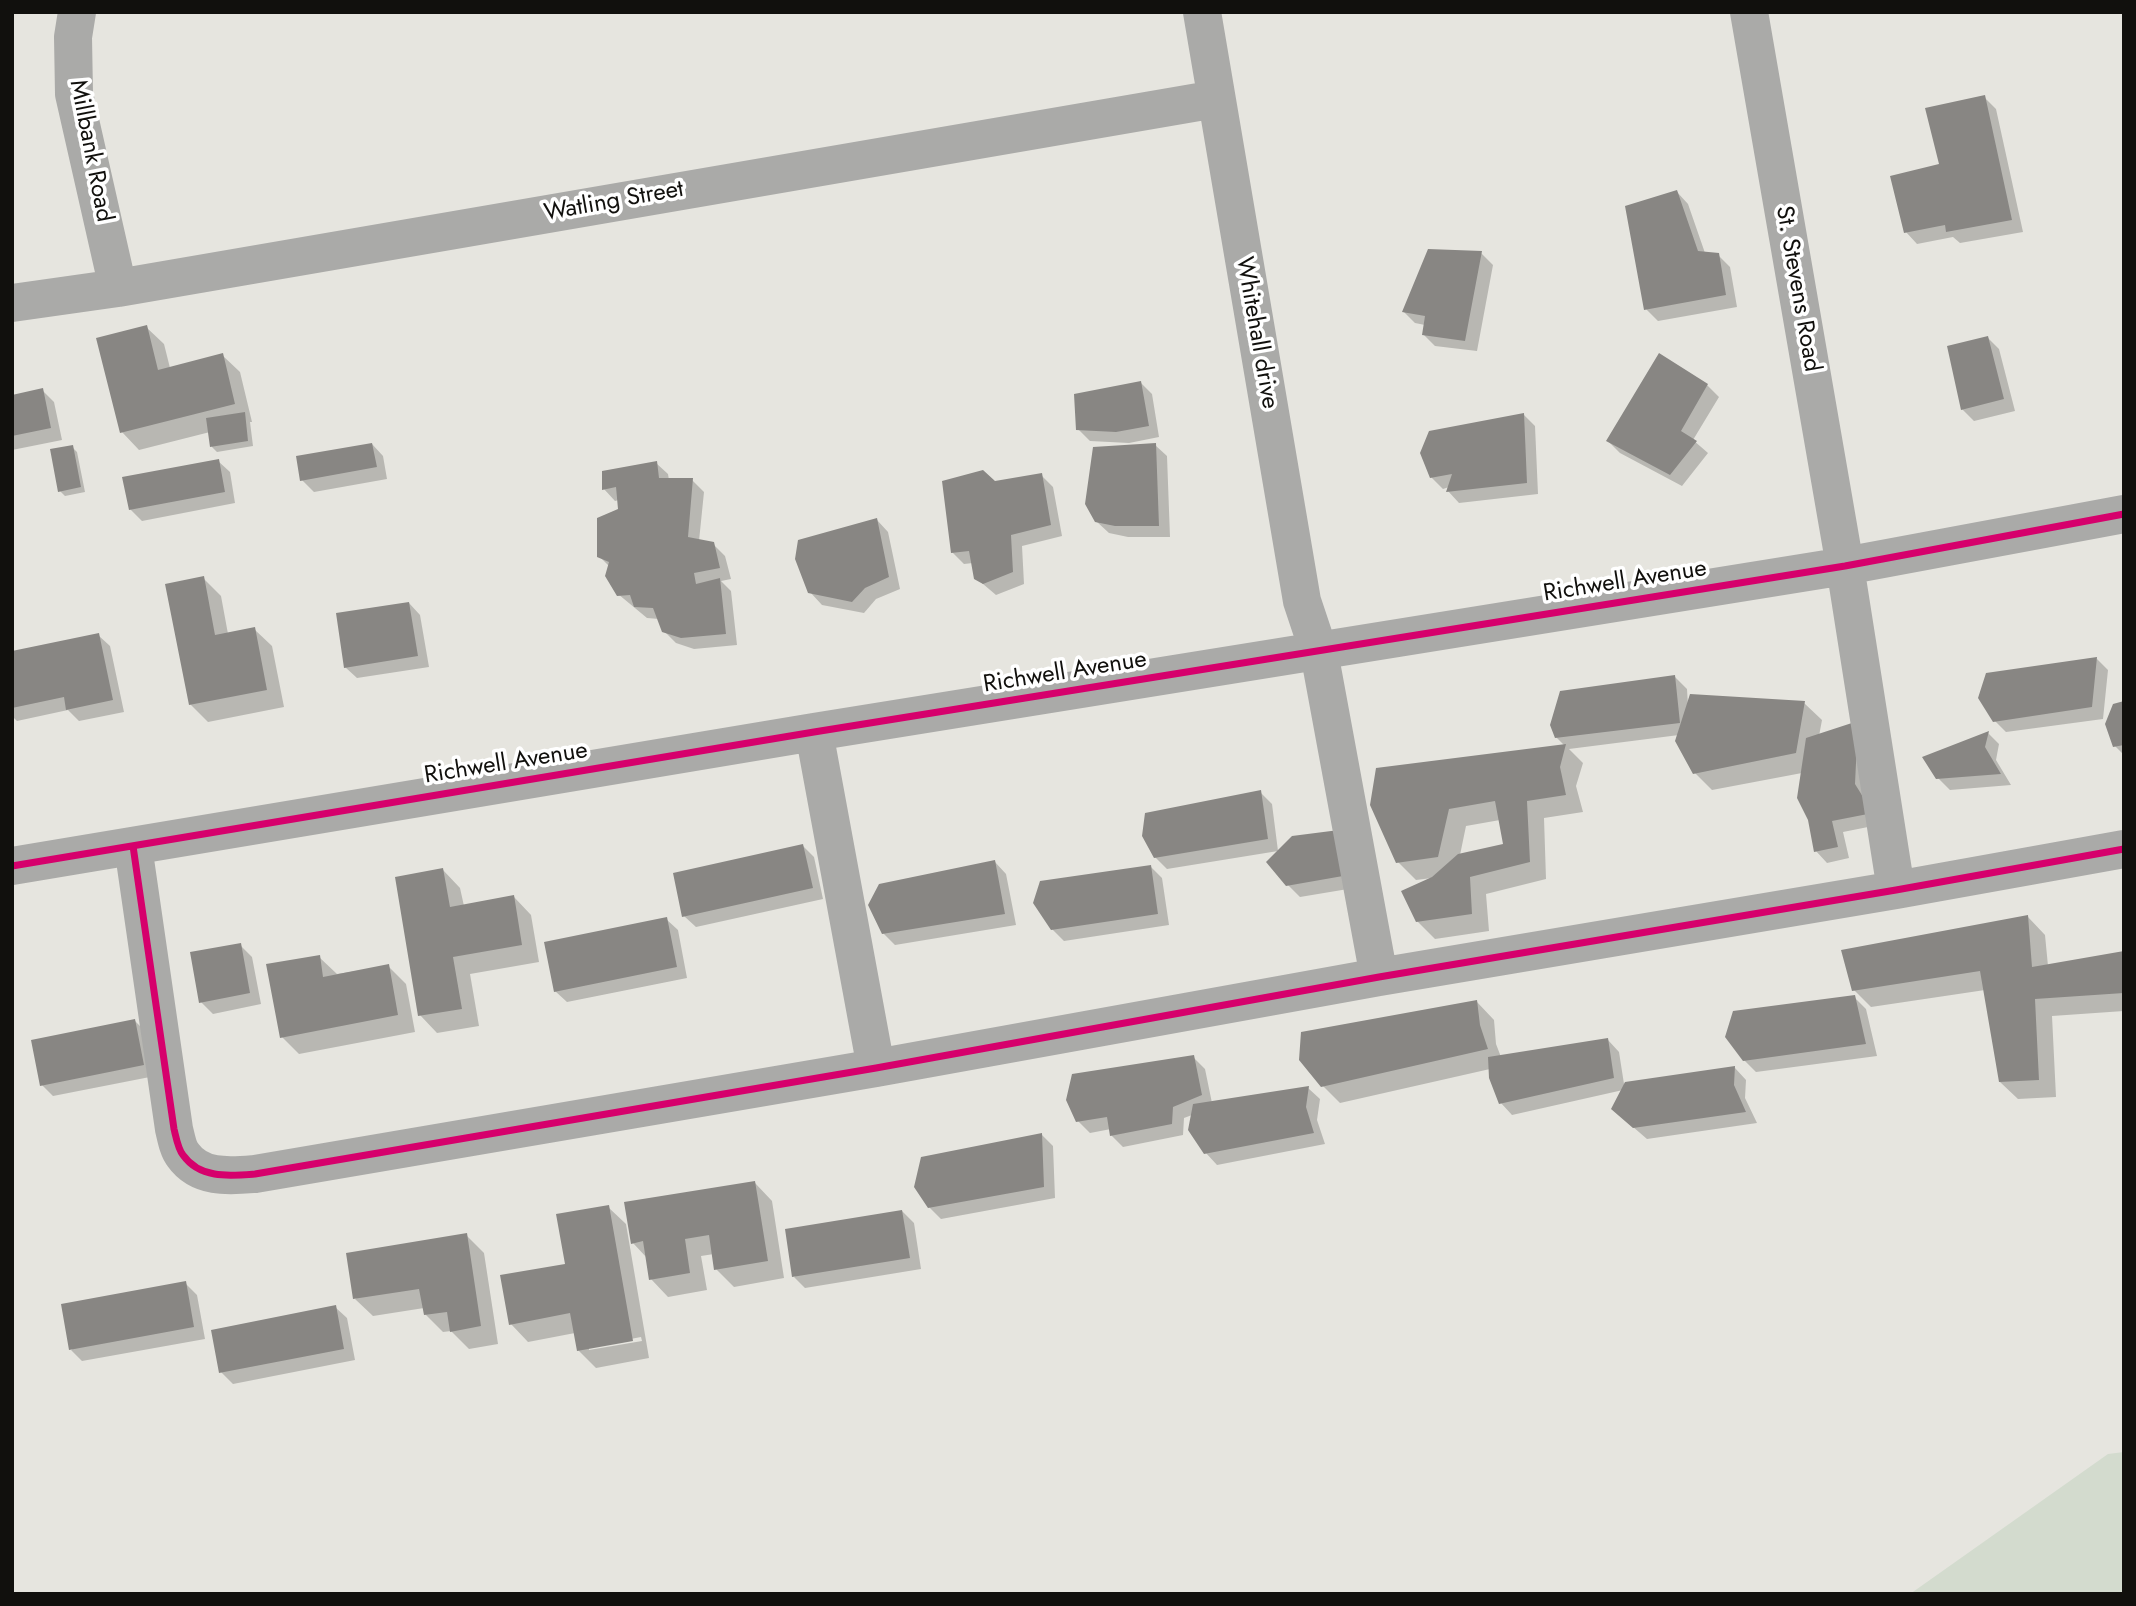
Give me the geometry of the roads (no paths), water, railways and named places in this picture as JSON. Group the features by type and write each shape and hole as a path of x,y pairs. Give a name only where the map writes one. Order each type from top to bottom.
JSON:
{"street":[{"name":"Millbank Road","path":"77,12 73,37 74,94 118,288"},
{"name":"Whitehall drive","path":"1202,12 1302,601 1319,652 1379,977"},
{"name":"St. Stevens Road","path":"1749,12 1845,566 1896,890"},
{"name":"Watling Street","path":"12,303 118,288 1216,99"},
{"name":"Richwell Avenue","path":"12,866 814,732 1845,566 2124,514"},
{"path":"814,732 876,1068"},
{"path":"133,846 174,1129 183,1155 199,1170 223,1176 255,1174 876,1068 1379,977 2124,849"}]}
